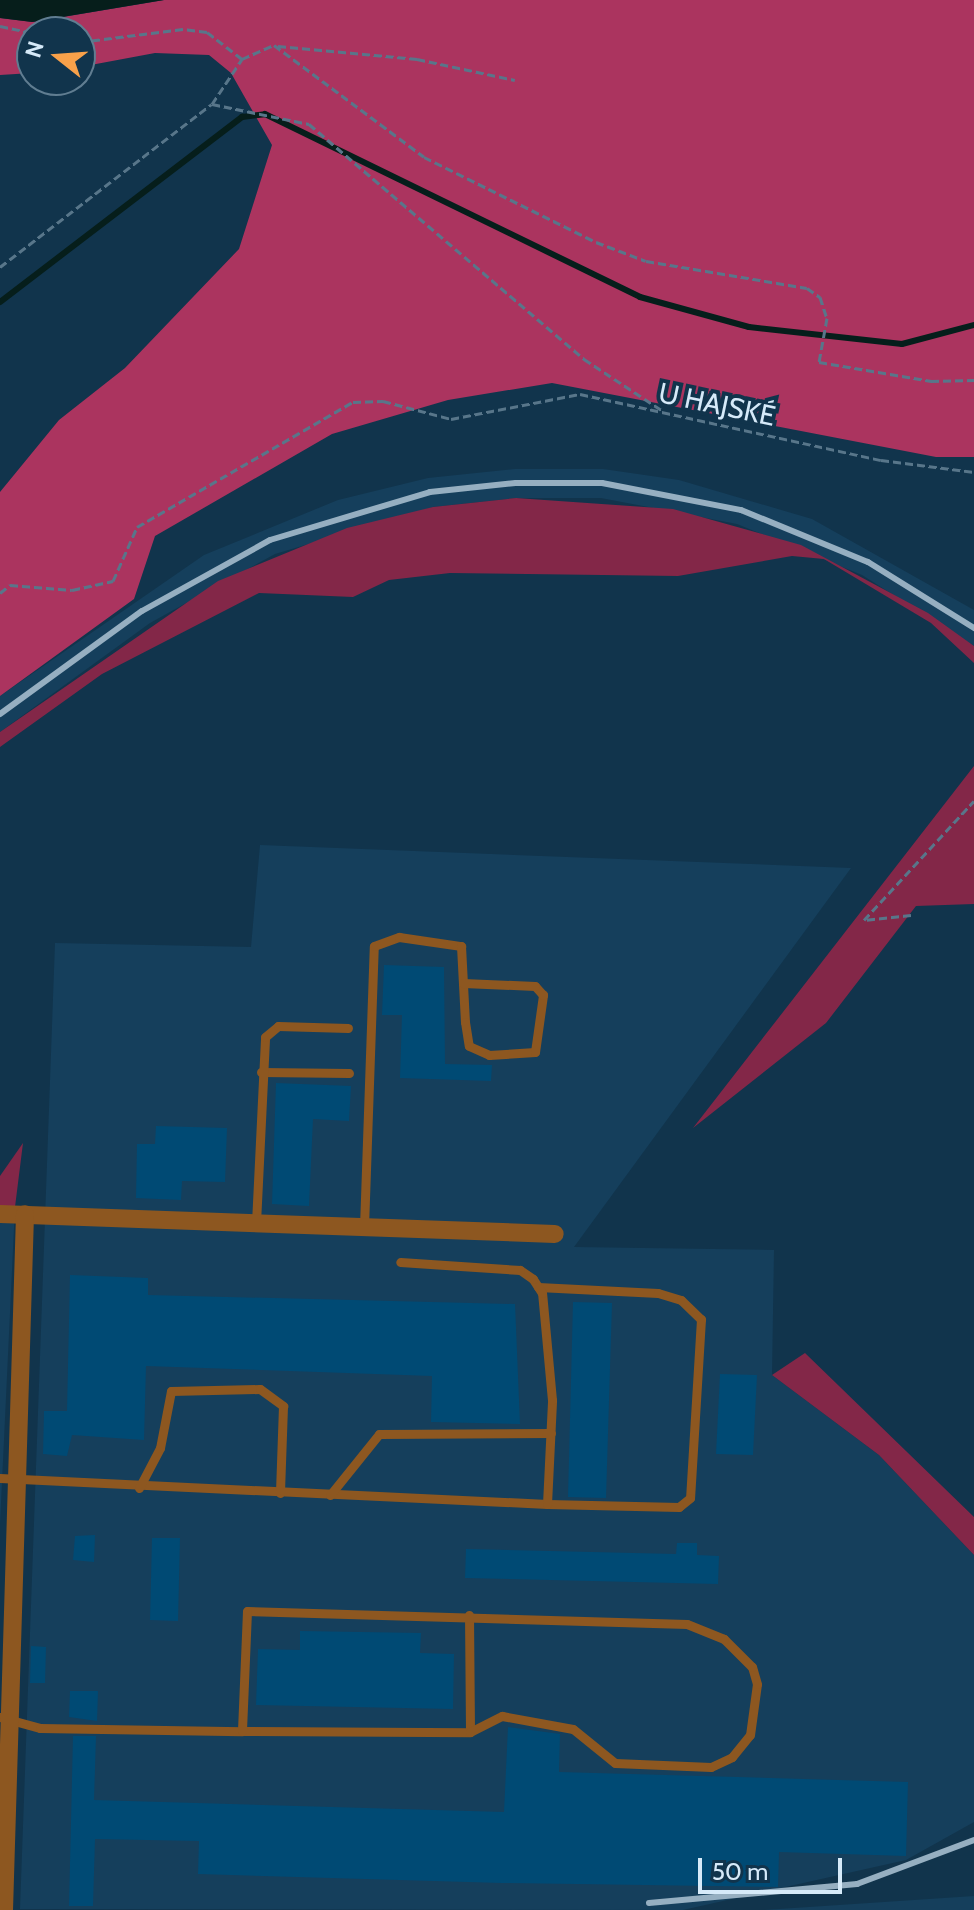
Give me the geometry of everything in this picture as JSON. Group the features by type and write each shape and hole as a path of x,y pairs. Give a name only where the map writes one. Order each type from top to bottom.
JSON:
{"street":[{"path":"0,1214 555,1234"},
{"path":"4,1910 8,1478 25,1214"}],"lane":[{"path":"364,1227 374,946 399,937 461,946 463,983 469,1046 489,1055 535,1052 543,995 535,986 463,983"},
{"path":"256,1223 265,1037 278,1026 348,1028"},
{"path":"261,1072 349,1073"},
{"path":"8,1478 139,1488 547,1504 679,1507 690,1498 701,1319 681,1300 658,1293 538,1287 520,1270 400,1262"},
{"path":"538,1287 551,1433 547,1504"},
{"path":"139,1488 160,1448 171,1391 260,1389 283,1406 280,1493"},
{"path":"330,1495 379,1434 551,1433"},
{"path":"5,1718 40,1728 242,1731 470,1732 502,1716 535,1718 573,1729 615,1763 711,1767 732,1757 758,1710 752,1667 724,1639 687,1624 469,1615 247,1611 242,1731"},
{"path":"469,1615 470,1732"}],"path":[{"path":"96,40 183,29 207,32 242,59"},
{"path":"274,45 424,157 508,204 646,261 807,288 820,297 827,318 817,354 828,366 931,381 974,380"},
{"path":"0,267 212,104 242,59 274,45 417,59 515,80"},
{"path":"212,104 309,124 584,359 667,413"},
{"name":"U HAJSKÉ","path":"0,593 10,585 72,590 113,581 137,527 173,512 353,402 383,401 451,419 580,394 881,460 974,472"},
{"path":"911,915 864,920 974,801"}],"shaded area":[{"path":"0,0 164,0 68,16 16,16 16,20 0,18"},
{"path":"164,0 974,0 974,457 936,457 552,383 448,400 332,434 155,536 134,599 0,696 0,492 59,420 125,368 239,249 272,145 231,73 209,55 155,53 96,64 96,16 69,16"},
{"path":"0,18 16,20 16,74 0,75"},
{"path":"515,469 603,469 679,480 812,519 974,610 974,646 862,575 737,524 601,498 516,498 433,507 275,554 150,623 0,732 0,696 204,555 338,500 428,478"},
{"path":"516,498 673,509 801,545 928,613 974,646 974,663 931,623 824,559 792,556 678,576 450,573 389,580 353,597 259,593 102,674 0,747 0,732 218,581 347,528 433,507"},
{"path":"974,766 974,904 916,906 826,1023 693,1128"},
{"path":"260,845 851,868 574,1247 774,1250 772,1375 879,1455 974,1555 974,1822 906,1860 683,1910 20,1909 55,943 251,947"},
{"path":"23,1143 15,1207 0,1207 0,1176"},
{"path":"0,1207 15,1207 0,1524"},
{"path":"805,1353 974,1517 974,1555 879,1455 772,1375"},
{"path":"974,1896 974,1910 764,1910"}],"building":[{"path":"384,965 444,967 445,1064 492,1065 491,1081 400,1078 402,1015 382,1015"},
{"path":"276,1083 351,1086 349,1121 313,1119 309,1206 272,1204"},
{"path":"156,1126 227,1128 225,1182 182,1181 181,1200 136,1198 137,1144 155,1144"},
{"path":"70,1275 148,1278 148,1295 515,1304 520,1424 431,1422 432,1376 146,1366 144,1440 72,1435 67,1456 43,1454 44,1411 67,1411"},
{"path":"573,1302 612,1303 606,1498 568,1497"},
{"path":"720,1374 757,1375 753,1455 716,1454"},
{"path":"95,1535 94,1562 73,1560 75,1536"},
{"path":"152,1538 180,1538 178,1621 150,1620"},
{"path":"677,1543 697,1543 697,1555 719,1556 718,1584 465,1578 466,1549 676,1554"},
{"path":"300,1631 421,1633 420,1653 454,1654 453,1709 256,1705 258,1649 300,1650"},
{"path":"31,1646 46,1647 45,1683 30,1683"},
{"path":"70,1691 98,1691 97,1721 69,1717"},
{"path":"508,1727 560,1734 559,1772 908,1782 906,1856 779,1852 778,1887 502,1883 198,1874 199,1841 95,1839 93,1906 69,1906 73,1736 96,1736 94,1800 504,1812"}],"waterway":[{"path":"0,302 242,117 265,114 640,297 749,327 902,344 974,325"}],"railway":[{"path":"0,714 142,611 270,540 430,492 516,483 602,483 741,510 868,562 974,628"},
{"path":"649,1903 857,1884 974,1840"}]}
